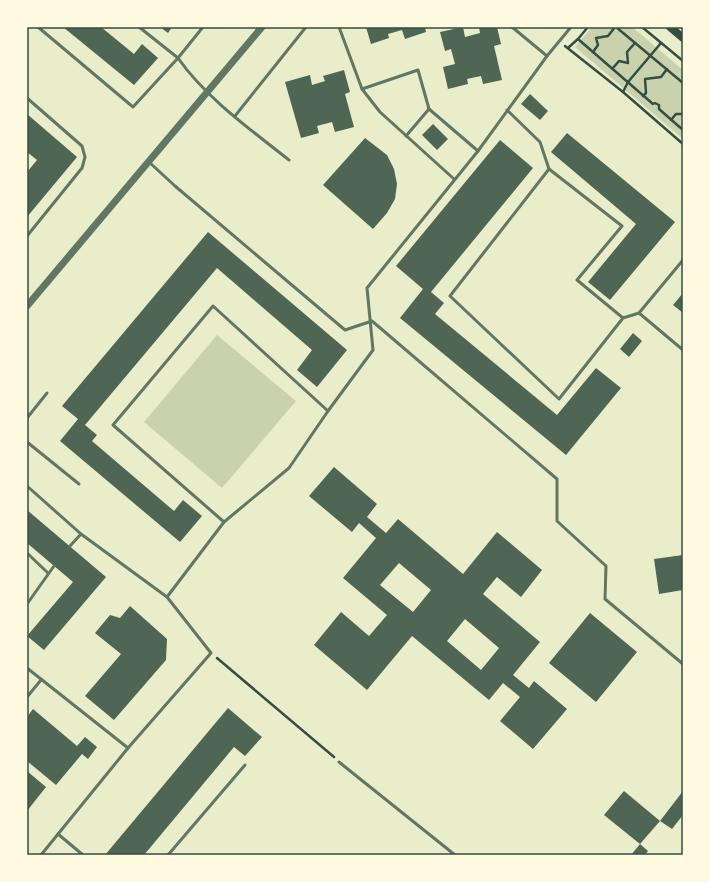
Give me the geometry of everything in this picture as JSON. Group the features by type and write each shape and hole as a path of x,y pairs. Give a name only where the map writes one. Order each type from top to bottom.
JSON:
{"main road":[{"path":"670,27 683,38"}],"street":[{"path":"27,306 262,27"}],"lane":[{"path":"38,27 133,107 178,58 202,27"},
{"path":"139,27 178,58 187,71 235,116 289,160"},
{"path":"235,116 306,27"},
{"path":"339,27 362,89 380,112 454,179"},
{"path":"512,27 547,56"},
{"path":"167,597 224,522 289,468 328,411 373,350 372,321 368,288 478,151 547,56 571,27"},
{"path":"362,89 418,70 430,109 478,151"},
{"path":"27,98 82,146 85,157 82,168 27,236"},
{"path":"406,136 430,109"},
{"path":"507,110 540,142 550,169 622,226 577,280 623,318"},
{"path":"149,162 175,186 346,330 372,321"},
{"path":"550,169 450,296 559,399 623,318 639,313 683,260"},
{"path":"224,522 113,425 213,306 328,411"},
{"path":"639,313 683,350"},
{"path":"372,321 558,479 557,521 606,566 605,599 683,664"},
{"path":"27,418 46,393"},
{"path":"27,442 79,484"},
{"path":"27,486 81,534 167,597 211,653 128,748 41,855"},
{"path":"70,546 81,534"},
{"path":"27,553 48,573"},
{"path":"27,604 54,566"},
{"path":"27,668 128,748"},
{"path":"27,697 41,680"},
{"path":"339,762 455,855"},
{"path":"168,855 245,765"},
{"path":"58,834 83,855"}],"path":[{"path":"568,47 578,39 588,27"},
{"path":"593,52 598,46 596,38 608,36 616,27 683,83"},
{"path":"642,27 683,61"},
{"path":"578,39 613,68 643,96 653,104 655,103 659,105 659,110 683,130"},
{"path":"557,43 568,47 683,144"},
{"path":"613,68 619,61 628,63 627,52 635,43"},
{"path":"623,92 628,82 650,54 661,43"},
{"path":"643,96 646,93 645,79 661,77 667,69"},
{"path":"680,80 683,77"},
{"path":"671,120 676,114 683,114"},
{"path":"680,141 683,137"},
{"path":"211,653 339,762"}],"green space":[{"path":"592,27 632,27 683,70 683,139 575,47"},
{"path":"217,335 296,401 222,488 144,422"}],"building":[{"path":"63,27 101,27 134,54 142,44 158,58 134,85"},
{"path":"160,27 172,27 168,33"},
{"path":"366,27 425,27 426,32 405,39 402,30 388,34 389,38 371,44"},
{"path":"463,27 465,37 480,33 479,27 497,27 501,44 494,46 502,80 483,84 481,76 467,79 468,84 448,89 443,67 455,64 451,49 445,51 440,32"},
{"path":"344,70 350,92 345,94 354,127 335,132 332,122 317,126 319,133 301,138 285,82 310,75 312,85 325,81 323,76"},
{"path":"530,94 548,111 540,120 521,104"},
{"path":"27,114 77,157 27,217 27,172 37,160 27,152"},
{"path":"433,124 448,139 437,150 422,135"},
{"path":"567,133 675,222 610,300 588,282 636,224 551,152"},
{"path":"365,138 387,155 394,169 397,184 395,199 387,213 373,229 323,185"},
{"path":"500,140 533,168 431,292 444,303 435,314 557,415 596,368 621,388 566,455 400,318 423,289 396,266"},
{"path":"208,232 347,350 317,387 297,370 312,350 217,268 85,425 97,435 92,441 174,511 183,500 202,516 180,542 60,441 78,419 62,406"},
{"path":"683,293 683,313 673,305"},
{"path":"633,333 642,341 629,357 620,349"},
{"path":"334,467 377,504 367,517 386,533 398,519 463,574 497,532 542,570 521,597 497,577 483,594 540,642 513,675 529,688 534,681 567,709 533,749 500,721 520,697 503,683 489,700 412,636 367,690 314,645 341,612 369,636 387,615 343,578 376,538 359,523 352,532 309,496","holes":["399,563 431,590 413,612 380,585","465,619 499,648 481,670 447,641"]},
{"path":"27,510 106,577 44,650 27,636 73,582 27,543"},
{"path":"683,555 683,590 659,594 654,559"},
{"path":"130,606 167,639 166,660 114,720 85,696 121,654 95,633 110,615 120,618"},
{"path":"590,613 637,652 596,702 549,663"},
{"path":"228,708 262,737 245,756 234,747 144,855 105,855"},
{"path":"33,709 77,746 85,737 97,747 88,759 82,754 56,785 27,761 27,717"},
{"path":"27,771 46,787 27,811"},
{"path":"624,791 660,821 640,844 604,815"},
{"path":"683,791 683,815 672,829 660,821"},
{"path":"640,844 648,851 645,855 631,855"}]}
